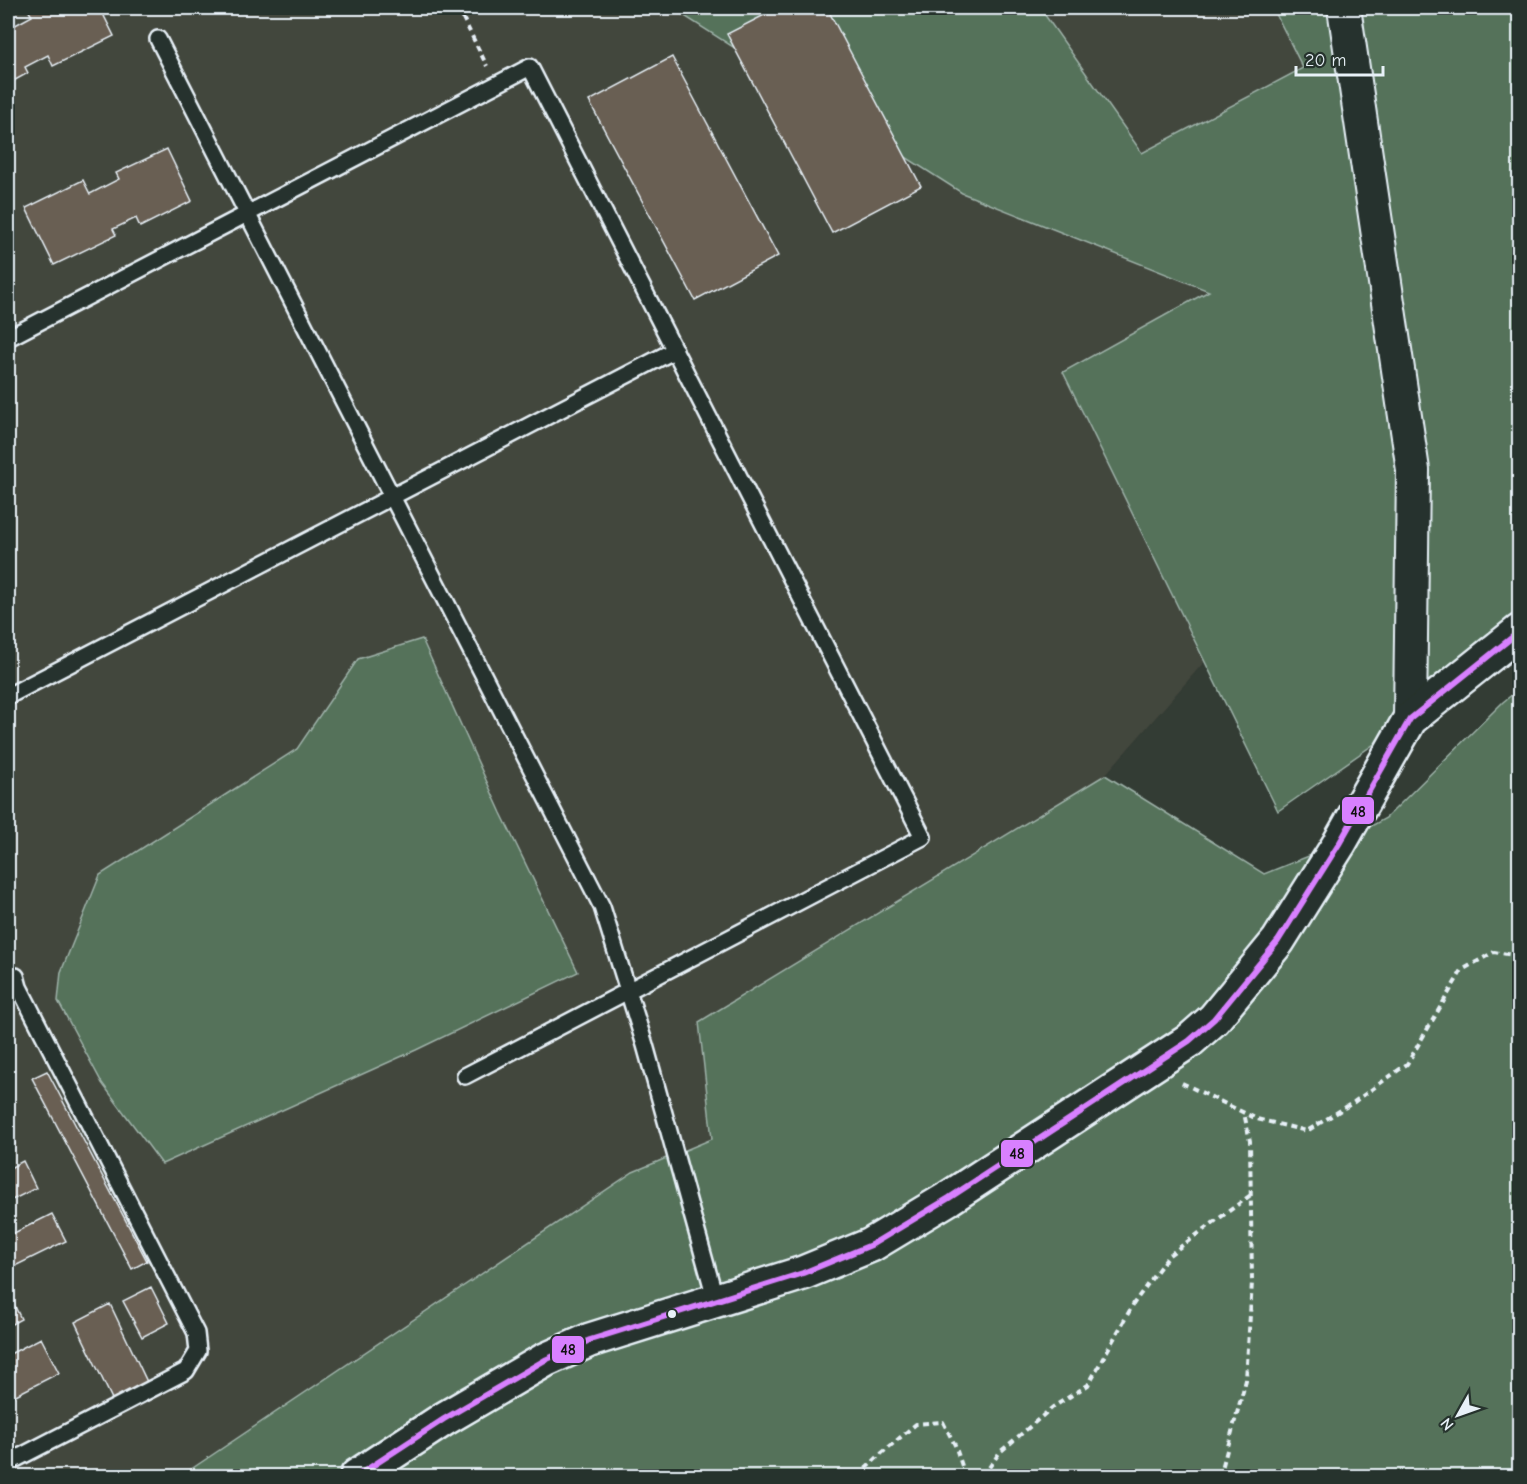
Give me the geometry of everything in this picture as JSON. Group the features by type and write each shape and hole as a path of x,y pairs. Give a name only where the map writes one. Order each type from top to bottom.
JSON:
{"street":[{"path":"1344,8 1413,471 1410,719"},
{"path":"357,1476 444,1419 545,1360 590,1340 803,1273 871,1245 949,1198 1189,1041 1214,1019 1278,941 1339,844 1410,719 1520,631"}],"lane":[{"path":"158,39 602,907 645,1045 716,1301"},
{"path":"8,338 530,67 923,837 465,1076"},
{"path":"8,696 675,350"},
{"path":"8,980 16,976 19,987 195,1333 198,1351 186,1371 8,1463"}],"path":[{"path":"458,8 496,86"},
{"path":"1148,1067 1257,1119 1306,1131 1354,1102 1407,1064 1462,970 1494,952 1520,956"},
{"path":"1220,1476 1246,1380 1252,1282 1250,1141 1244,1113"},
{"path":"983,1476 1000,1452 1053,1407 1088,1385 1134,1303 1168,1256 1251,1194"},
{"path":"858,1476 916,1424 943,1422 955,1445 964,1472 972,1476"}],"shaded area":[{"path":"8,8 1273,8 1304,67 1210,291 1063,372 1204,662 1105,775 699,1022 713,1139 633,1172 181,1476 8,1476"}],"green space":[{"path":"672,8 1040,8 1142,153 1303,68 1273,8 1519,8 1519,624 1410,719 1278,811 1063,372 1209,291 962,193"},
{"path":"422,639 501,813 578,972 416,1050 162,1164 102,1083 58,1001 61,972 100,875 297,749 358,659"},
{"path":"1519,689 1519,1476 181,1476 633,1172 712,1139 699,1022 1105,775 1264,874 1339,844 1386,818 1503,702"}],"building":[{"path":"34,8 100,8 114,36 53,66 48,55 25,67 28,73 8,84 8,29 32,16 28,10"},
{"path":"778,8 827,8 921,186 832,233 727,34"},
{"path":"672,57 778,256 695,300 589,101"},
{"path":"167,149 192,201 140,227 136,218 113,229 116,235 54,265 26,208 83,180 90,194 119,179 116,173"},
{"path":"8,278 13,289 8,292"},
{"path":"47,1071 147,1261 132,1269 32,1078"},
{"path":"8,1129 15,1144 8,1148"},
{"path":"23,1161 36,1188 8,1202 8,1169"},
{"path":"52,1214 66,1241 15,1266 8,1250 8,1236"},
{"path":"151,1287 169,1323 142,1337 123,1301"},
{"path":"8,1292 21,1319 8,1326"},
{"path":"110,1304 148,1384 113,1401 75,1322"},
{"path":"41,1338 59,1373 8,1399 8,1355"}],"transit line":[{"name":"48","path":"357,1476 444,1419 545,1360 590,1340 803,1273 871,1245 949,1198 1189,1041 1214,1019 1278,941 1339,844 1410,719 1520,631"}]}
